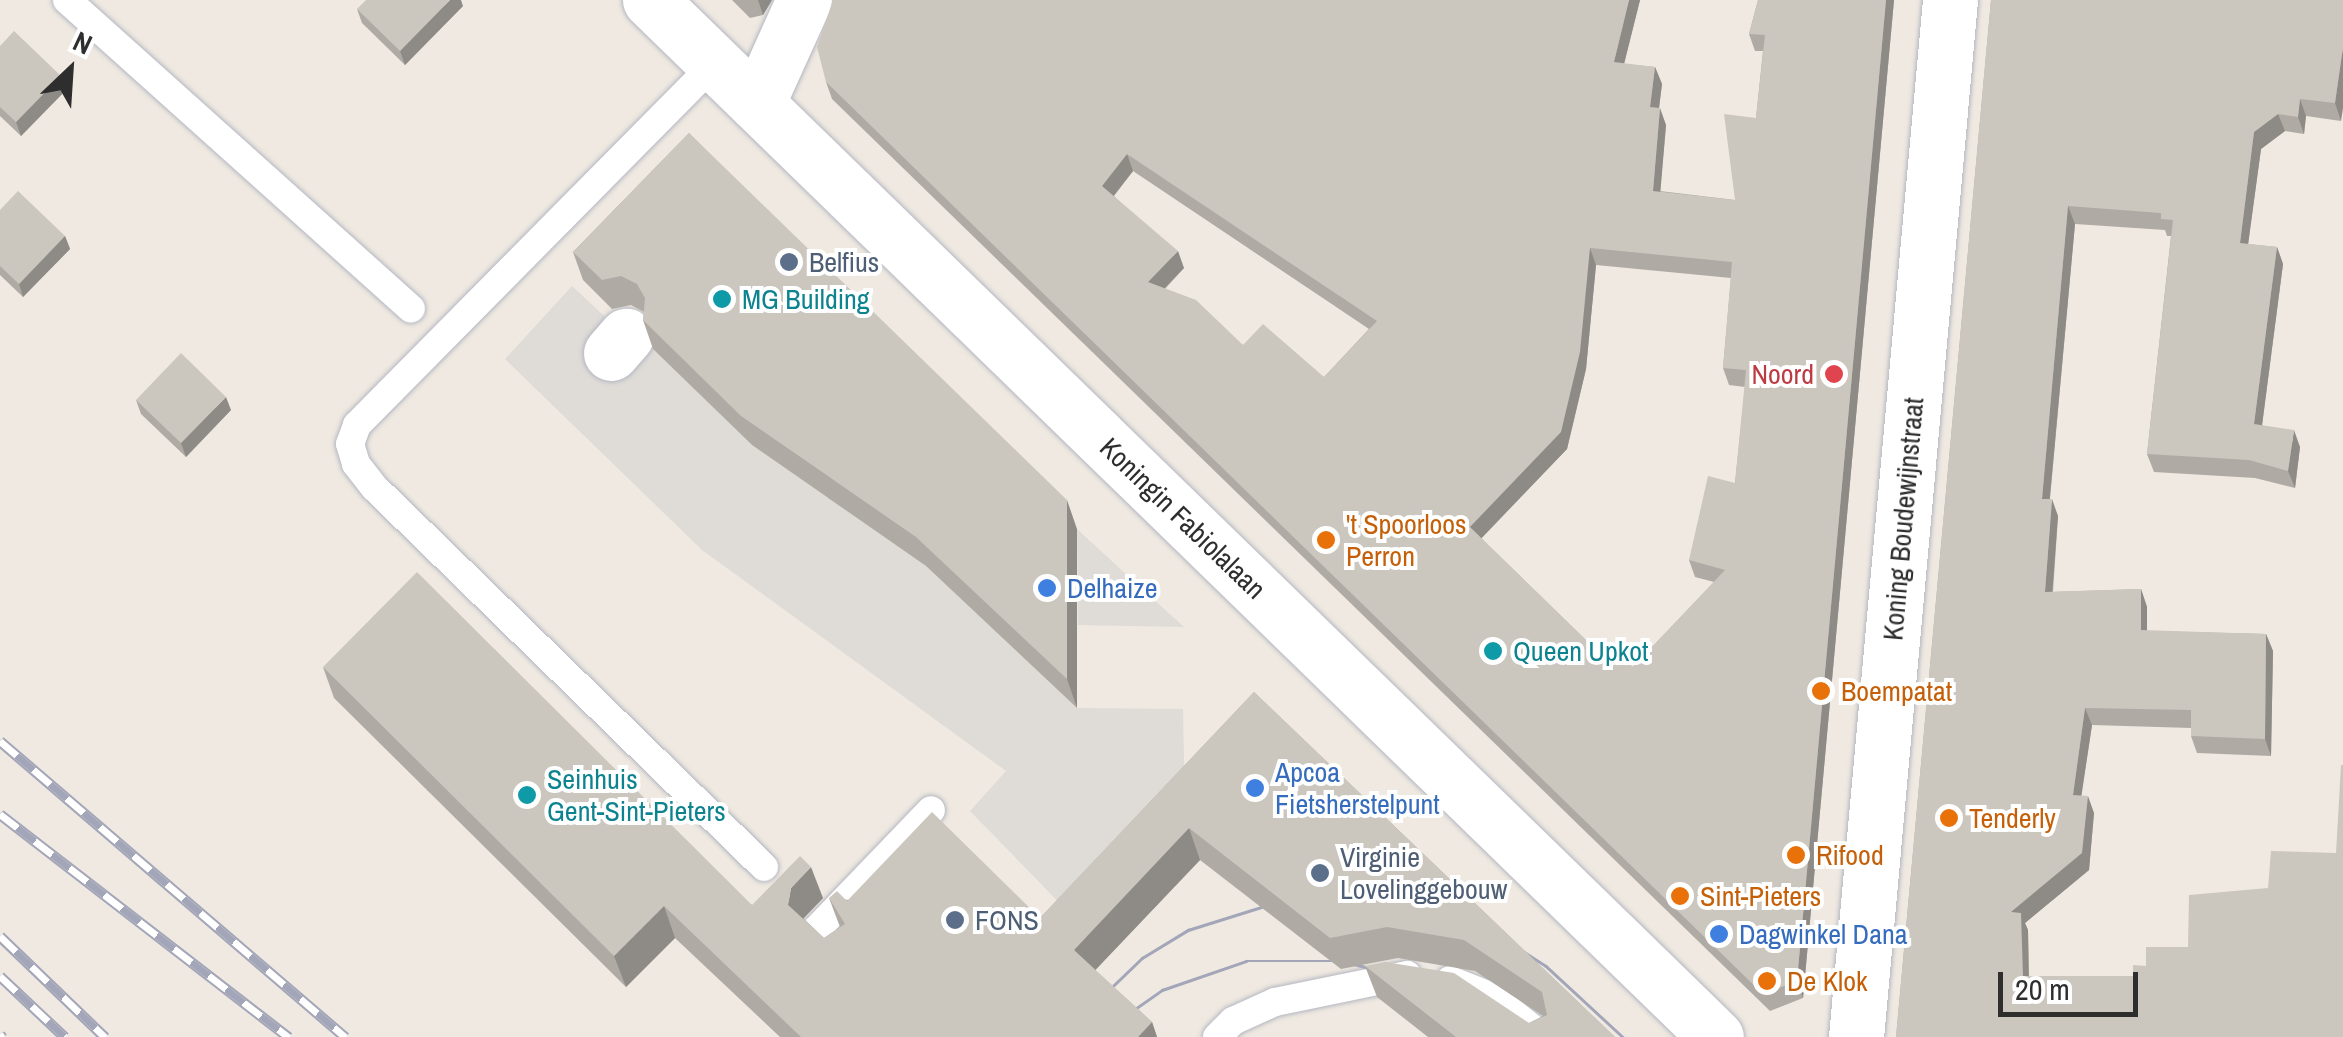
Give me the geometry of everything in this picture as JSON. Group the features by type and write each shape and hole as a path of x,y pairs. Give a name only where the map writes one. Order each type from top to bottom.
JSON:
{"street":[{"name":"Koningin Fabiolalaan","path":"650,0 1716,1037"},
{"path":"757,104 804,0"},
{"name":"Koning Boudewijnstraat","path":"1856,1037 1950,0"}],"lane":[{"path":"67,0 410,309"},
{"path":"716,63 357,426 350,444 356,464 375,488 764,867"},
{"path":"840,952 816,930 931,810"},
{"path":"1234,1032 1275,1002 1396,975 1424,975 1493,997 1544,1037"}],"shaded area":[{"path":"572,286 633,343 640,336 752,445 926,566 1077,708 1183,709 1185,809 1078,922 970,811 1006,771 702,550 505,359"},
{"path":"1077,529 1127,575 1184,627 1078,625"}],"building":[{"path":"366,0 450,0 400,51 357,9"},
{"path":"833,0 1629,0 1614,62 1655,67 1650,107 1660,108 1653,191 1735,200 1724,114 1756,118 1765,35 1749,34 1758,0 1886,0 1797,981 1763,994 826,82 817,47","holes":["1127,154 1377,321 1324,377 1263,324 1243,345 1196,300 1148,282 1178,251 1102,186","1590,248 1732,262 1723,368 1746,370 1735,483 1708,476 1689,560 1725,570 1633,667 1602,638 1593,647 1470,527 1561,432 1580,352"]},
{"path":"1991,0 2343,0 2343,47 2335,103 2300,99 2298,117 2278,114 2254,132 2240,243 2277,247 2254,424 2294,430 2288,471 2249,460 2147,454 2173,220 2161,219 2161,213 2068,206 2042,499 2052,499 2045,592 2141,589 2141,630 2266,634 2265,739 2191,736 2191,710 2085,708 2073,795 2088,796 2082,853 2011,912 2021,913 2023,976 2133,976 2133,965 2146,966 2146,947 2188,947 2189,895 2268,888 2271,851 2336,853 2343,765 2343,1037 1896,1037"},
{"path":"14,31 61,76 16,122 0,107 0,46"},
{"path":"689,133 1067,500 1067,679 916,537 741,416 643,320 645,298 637,284 621,276 602,280 573,252"},
{"path":"18,191 65,236 19,284 0,266 0,210"},
{"path":"181,353 226,397 181,443 136,400"},
{"path":"417,572 752,905 800,856 811,867 791,888 788,905 824,938 845,924 829,898 837,891 847,901 932,812 1040,918 1254,692 1615,1037 1456,1037 1365,966 1385,962 1454,973 1529,1023 1547,1015 1542,992 1464,940 1387,927 1330,938 1189,828 1074,950 1152,1022 1138,1037 801,1037 664,906 614,956 323,667"}],"tram line":[{"path":"1060,1037 1142,958 1188,930 1287,899"},
{"path":"1504,939 1546,966 1623,1037"},
{"path":"1095,1037 1162,990 1246,961 1342,961 1393,974"}],"railway":[{"path":"0,741 345,1037"},
{"path":"0,814 289,1037"},
{"path":"0,936 105,1037"},
{"path":"0,976 65,1037"}],"place":[{"name":"Belfius","path":"789,262"},
{"name":"MG Building","path":"722,299"},
{"name":"Noord","path":"1834,374"},
{"name":"'t Spoorloos Perron","path":"1326,540"},
{"name":"Delhaize","path":"1047,588"},
{"name":"Queen Upkot","path":"1493,651"},
{"name":"Boempatat","path":"1821,691"},
{"name":"Apcoa Fietsherstelpunt","path":"1255,788"},
{"name":"Seinhuis Gent-Sint-Pieters","path":"527,795"},
{"name":"Tenderly","path":"1949,818"},
{"name":"Rifood","path":"1796,855"},
{"name":"Virginie Lovelinggebouw","path":"1320,873"},
{"name":"Sint-Pieters","path":"1680,896"},
{"name":"FONS","path":"955,920"},
{"name":"Dagwinkel Dana","path":"1719,934"},
{"name":"De Klok","path":"1767,981"}]}
